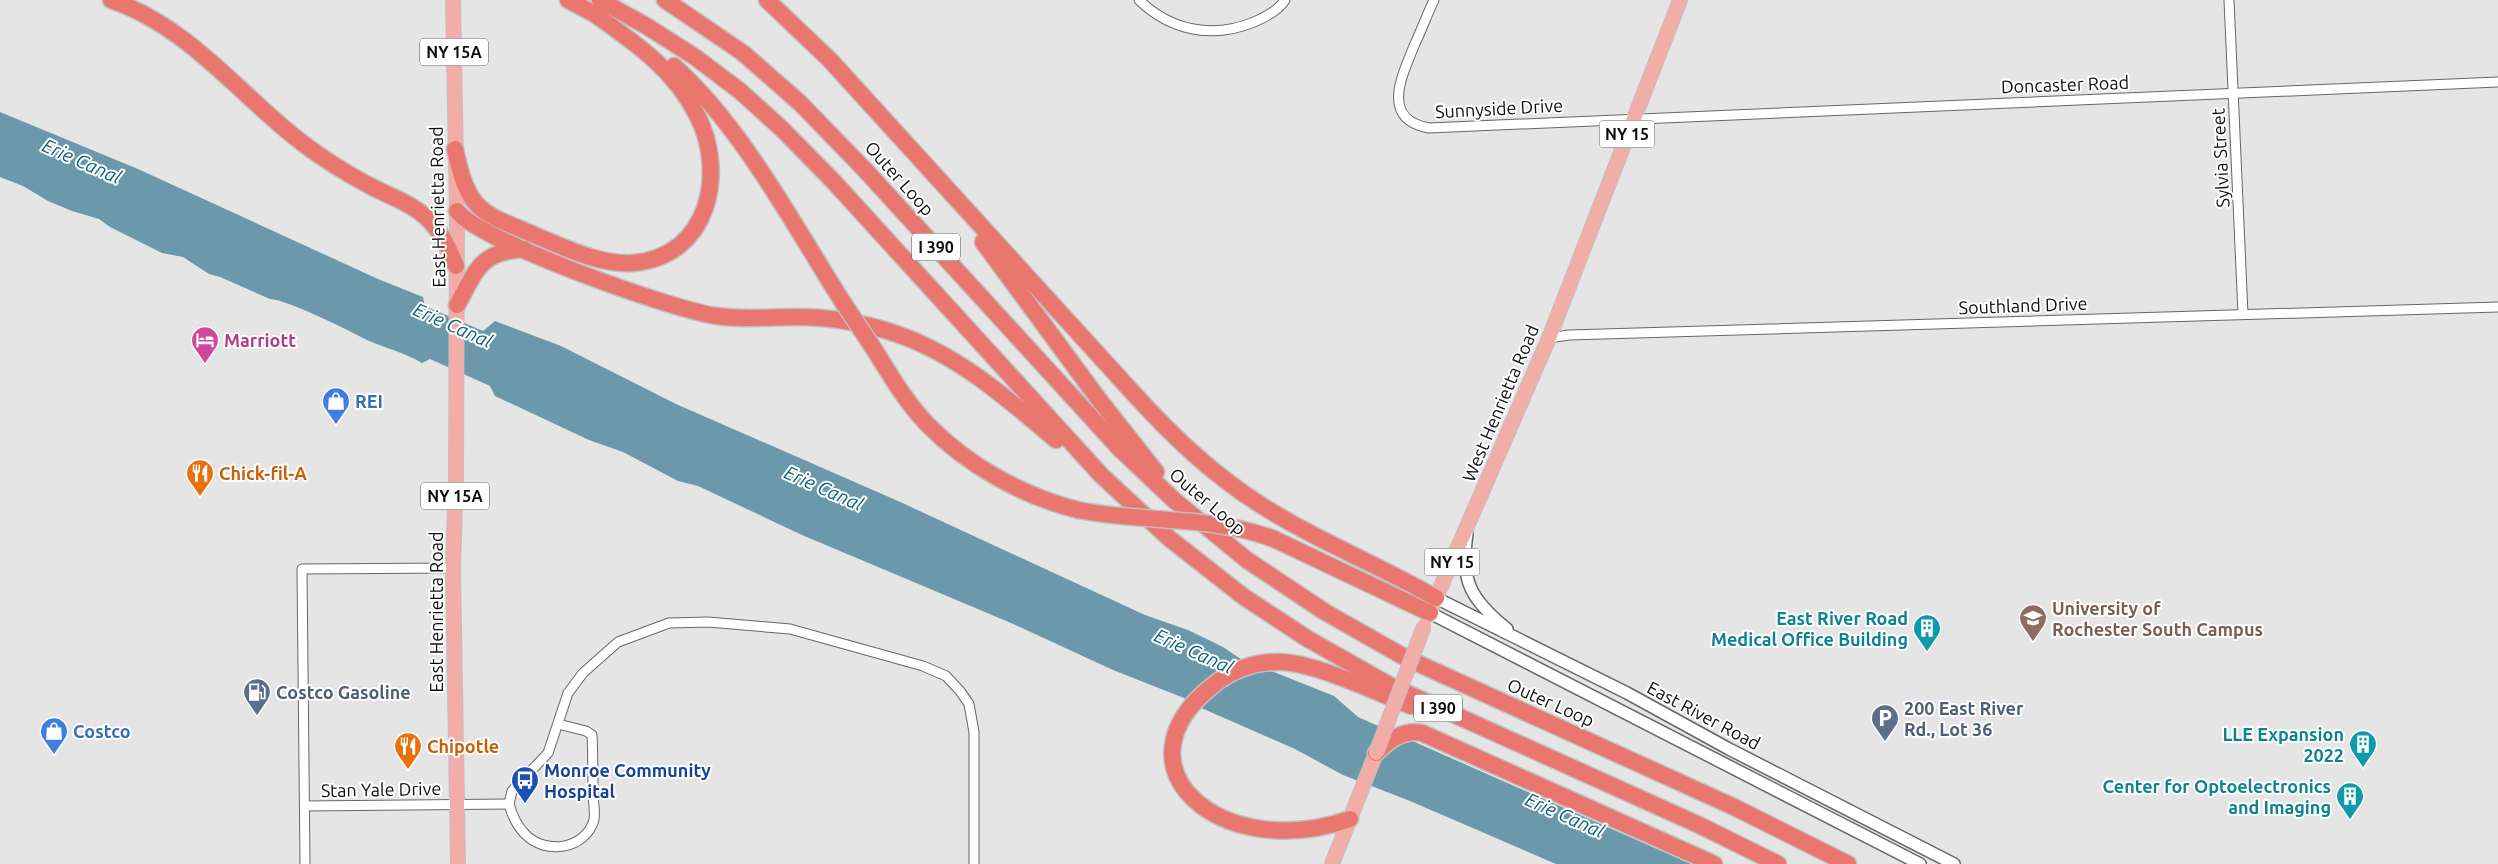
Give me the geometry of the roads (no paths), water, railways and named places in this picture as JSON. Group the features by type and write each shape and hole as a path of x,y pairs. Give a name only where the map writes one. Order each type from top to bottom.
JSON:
{"highway":[{"path":"111,0 146,14 178,34 276,122 319,156 351,176 416,209 439,233 456,266"},
{"path":"568,0 596,7 676,68 706,98 741,143 910,404 931,428 958,452 1012,485 1050,502 1078,510 1114,516 1217,524 1274,540 1430,612"},
{"name":"Outer Loop","path":"665,0 743,53 807,110 866,171 1094,422 1147,476 1232,549 1293,592 1390,650 1802,840 1848,864"},
{"path":"767,0 816,46 1141,402 1201,461 1246,495 1430,612"},
{"path":"455,149 465,188 480,209 565,248 602,260 632,263 658,257 682,243 700,221 710,194 711,164 702,127 687,98 668,72 596,7"},
{"name":"I 390","path":"596,7 688,52 740,92 782,128 847,195 1068,440 1128,501 1214,575 1308,639 1391,686 1778,864"},
{"path":"916,156 988,249 1109,414 1189,513"},
{"path":"457,211 470,224 524,249 642,296 694,312 743,319 796,317 832,319 872,327 916,341 947,357 990,386 1128,501"},
{"path":"457,305 474,273 488,257 505,250 524,249"},
{"path":"1183,812 1174,783 1174,754 1179,732 1189,712 1202,695 1223,678 1242,668 1262,663 1283,662 1306,666 1561,763"},
{"path":"1376,753 1398,736 1412,732 1422,733 1714,864"},
{"path":"1324,842 1350,819"},
{"path":"1802,840 1857,864"}],"main road":[{"name":"East Henrietta Road","path":"452,0 457,211 453,568 458,864"},
{"name":"West Henrietta Road","path":"1350,819 1430,612 1549,338 1680,0"},
{"name":"NY 15","path":"1332,864 1350,819"}],"street":[{"path":"1139,0 1159,17 1172,23 1193,30 1218,32 1262,19 1274,12 1285,0"},
{"name":"Sunnyside Drive","path":"1434,0 1398,89 1399,105 1402,112 1414,123 1437,128 1633,118"},
{"name":"Sylvia Street","path":"2229,0 2243,314"},
{"name":"Doncaster Road","path":"1633,118 2498,82"},
{"name":"Southland Drive","path":"1549,338 1579,335 2498,307"},
{"path":"1468,525 1464,565 1470,590 1490,615 1528,645"},
{"name":"Stan Yale Drive","path":"305,864 302,569 453,568"},
{"name":"East River Road","path":"1430,612 1528,645 1628,694 1729,749 1954,864"},
{"name":"East River Road","path":"1430,612 1920,864"},
{"path":"558,724 586,731 592,735 594,819 587,833 575,843 551,848 537,843 525,834 514,820 509,804 512,791 548,753 568,692 598,658 618,642 669,623 708,622 790,629 923,666 946,676 969,704 974,732 974,864"},
{"name":"Stan Yale Drive","path":"305,806 509,804"}],"water":[{"name":"Erie Canal","path":"0,112 138,169 378,279 423,297 425,306 483,331 495,321 561,346 676,404 898,501 1145,615 1188,630 1223,647 1254,668 1274,672 1334,696 1358,717 1691,864 1556,864 1410,801 1343,775 1295,749 1197,706 1184,698 1113,670 1011,623 802,535 698,486 678,481 623,452 589,440 495,396 490,386 430,359 422,363 365,339 303,309 270,299 209,274 183,257 162,253 110,227 99,219 48,201 23,186 0,177"}],"place":[{"name":"Marriott","path":"205,364"},
{"name":"REI","path":"336,425"},
{"name":"Chick-fil-A","path":"200,497"},
{"name":"University of Rochester South Campus","path":"2033,642"},
{"name":"East River Road Medical Office Building","path":"1927,652"},
{"name":"Costco Gasoline","path":"257,716"},
{"name":"200 East River Rd., Lot 36","path":"1885,742"},
{"name":"Costco","path":"54,755"},
{"name":"LLE Expansion 2022","path":"2363,768"},
{"name":"Chipotle","path":"408,770"},
{"name":"Monroe Community Hospital","path":"525,804"},
{"name":"Center for Optoelectronics and Imaging","path":"2350,820"}]}
